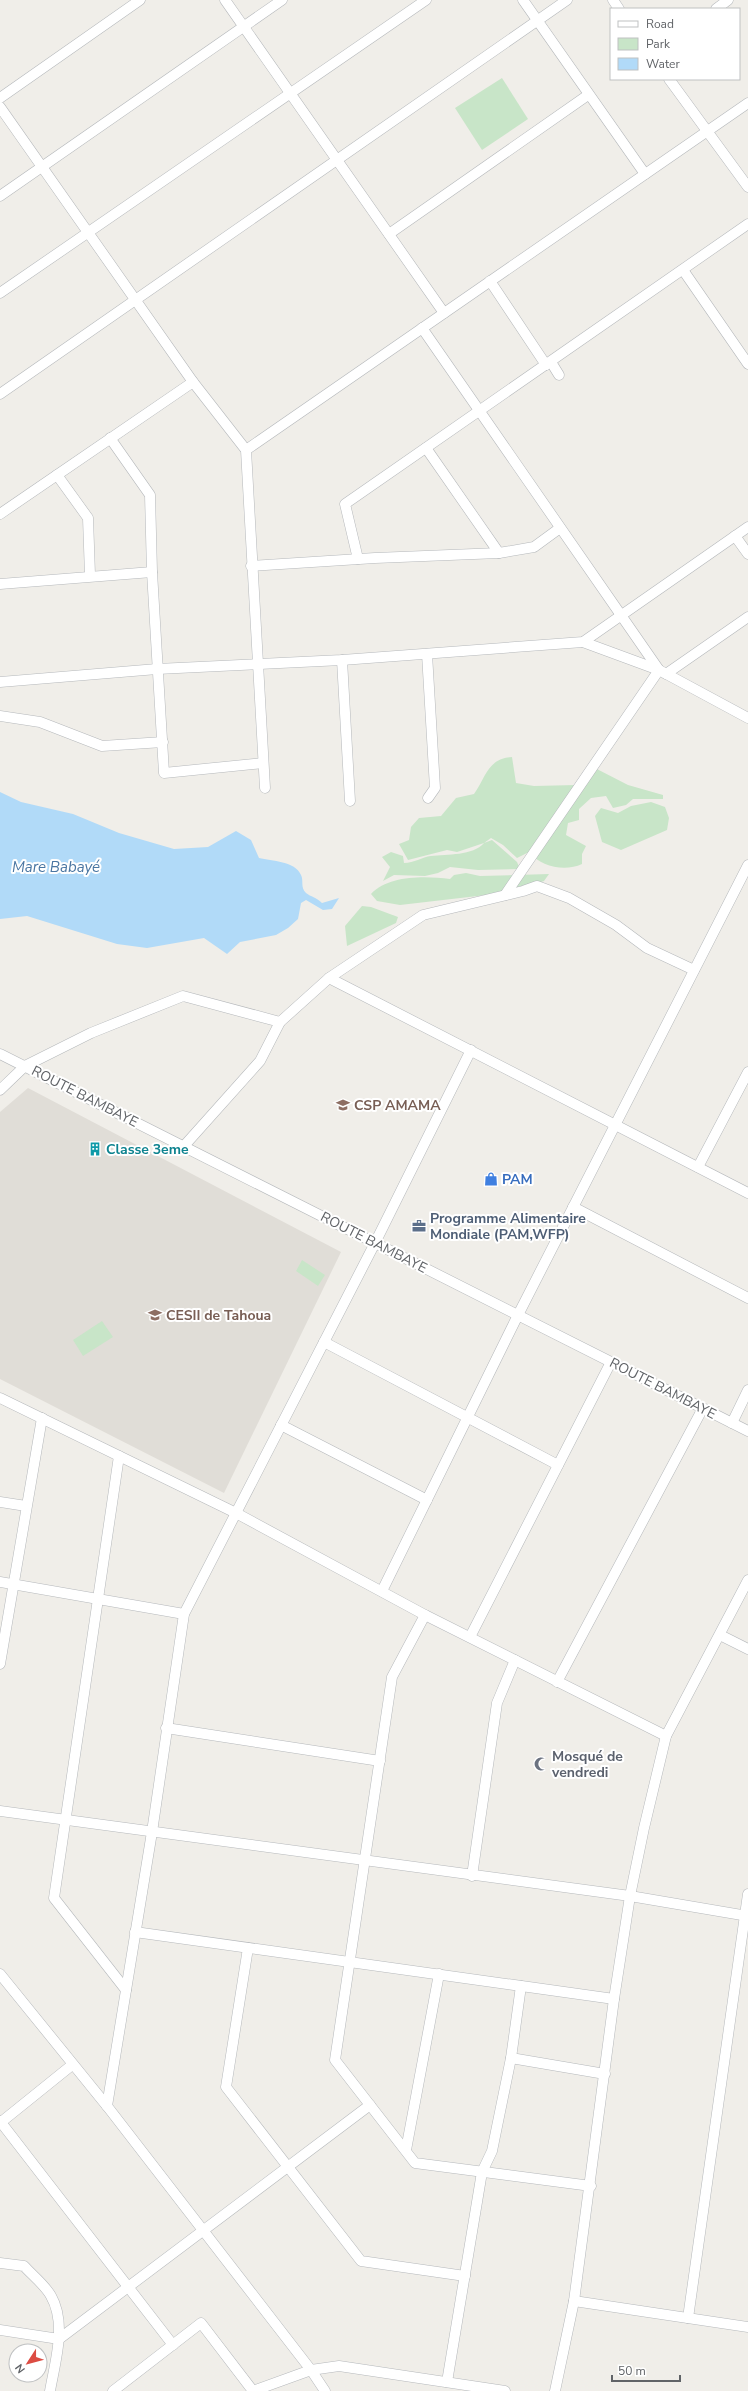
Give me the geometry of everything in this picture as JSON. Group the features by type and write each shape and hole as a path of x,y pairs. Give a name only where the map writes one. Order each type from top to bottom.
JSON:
{"street":[{"path":"0,98 140,0"},
{"path":"225,0 444,313"},
{"path":"0,196 282,0"},
{"path":"0,293 426,0"},
{"path":"523,0 588,95 645,174"},
{"path":"0,394 136,301 567,0"},
{"path":"717,8 728,0"},
{"path":"670,80 748,187"},
{"path":"389,234 588,95"},
{"path":"246,450 748,103"},
{"path":"0,107 193,382 246,450 251,566 265,788"},
{"path":"358,559 345,504 549,364 748,224"},
{"path":"682,270 748,364"},
{"path":"490,281 549,364 559,375"},
{"path":"422,328 560,528 663,672"},
{"path":"0,514 193,382"},
{"path":"110,438 150,495 152,572 164,772 263,763"},
{"path":"426,448 499,553"},
{"path":"57,475 88,518 90,575"},
{"path":"583,642 748,527"},
{"path":"251,566 358,559 499,553 534,547 560,528"},
{"path":"735,536 748,554"},
{"path":"0,584 90,575 152,572"},
{"path":"505,895 663,672 748,617"},
{"path":"0,682 157,668 342,660 583,642 663,672 748,718"},
{"path":"427,654 435,788 428,798"},
{"path":"342,660 350,801"},
{"path":"0,716 40,722 102,746 163,742"},
{"path":"382,1591 518,1315 748,865"},
{"path":"184,1146 260,1061 280,1022 329,978 423,915 537,886 569,898 616,925 647,948 694,970"},
{"path":"329,978 748,1193"},
{"path":"0,1090 25,1066 91,1033 183,996 280,1022"},
{"path":"107,2106 152,1832 166,1728 184,1614 375,1243 471,1050"},
{"name":"ROUTE BAMBAYE","path":"0,1054 748,1431"},
{"path":"698,1167 748,1072"},
{"path":"573,1207 748,1298"},
{"path":"324,1342 558,1465"},
{"path":"470,1638 611,1362"},
{"path":"732,1423 748,1390"},
{"path":"0,1398 236,1513 425,1615 666,1736"},
{"path":"557,1682 703,1408"},
{"path":"0,1664 12,1584 42,1418"},
{"path":"281,1425 427,1500"},
{"path":"119,1456 100,1598 54,1898 126,1990"},
{"path":"0,1502 26,1506"},
{"path":"555,2391 574,2301 614,1999 630,1896 666,1736 748,1580"},
{"path":"0,1582 100,1598 184,1614"},
{"path":"425,1615 392,1677 366,1862 349,1962 335,2060 415,2163 590,2186"},
{"path":"720,1635 748,1649"},
{"path":"472,1876 497,1703 515,1660"},
{"path":"166,1728 380,1760"},
{"path":"0,1811 366,1862 630,1896 746,1916"},
{"path":"688,2318 748,1894"},
{"path":"135,1932 614,1999"},
{"path":"248,1948 226,2087 361,2261 465,2276"},
{"path":"0,1974 72,2065 107,2106 311,2370 325,2391"},
{"path":"406,2150 439,1974"},
{"path":"447,2382 482,2172 492,2151 510,2058 521,1986"},
{"path":"510,2058 605,2074"},
{"path":"72,2065 0,2122 173,2345"},
{"path":"0,2330 59,2339 370,2105"},
{"path":"0,2263 24,2266 51,2296 57,2314 59,2339 50,2391"},
{"path":"574,2301 748,2327"},
{"path":"113,2391 201,2323 253,2391 311,2370 339,2366 505,2391"}],"shaded area":[{"name":"CESII de Tahoua","path":"28,1088 341,1252 224,1493 0,1379 0,1112"}],"green space":[{"path":"502,78 528,119 482,150 455,108"},
{"path":"512,757 516,783 534,786 576,785 591,766 628,785 663,795 663,799 633,799 626,805 613,808 606,796 591,798 579,809 579,820 568,823 566,835 586,846 582,854 582,864 568,868 554,867 540,861 529,852 517,858 503,845 491,838 484,843 457,852 447,850 408,860 399,844 409,840 411,827 419,818 441,816 456,798 474,794 488,770 504,758"},
{"path":"651,802 665,807 669,818 667,830 621,850 602,842 595,816 601,808 618,813 631,806"},
{"path":"492,840 517,862 520,869 478,870 450,867 438,873 425,876 394,875 383,881 390,867 382,857 391,852 403,856 404,863 408,863 428,857 467,852"},
{"path":"466,873 480,876 549,874 544,881 512,892 400,905 377,901 371,894 387,883 397,880 419,877 450,879 454,875"},
{"path":"362,906 371,907 398,917 396,923 347,946 345,926"},
{"path":"302,1260 325,1275 318,1286 296,1271"},
{"path":"102,1321 113,1337 83,1356 73,1340"}],"water":[{"name":"Mare Babayé","path":"0,792 21,802 73,814 119,833 174,849 208,847 236,831 251,840 259,858 283,862 298,870 302,877 303,888 306,893 318,899 322,903 339,898 332,909 323,910 306,900 301,903 298,919 288,928 276,935 240,942 227,954 204,938 147,948 117,944 27,916 0,919"}],"place":[{"name":"CSP AMAMA","path":"343,1105"},
{"name":"Classe 3eme","path":"95,1149"},
{"name":"PAM","path":"491,1179"},
{"name":"Programme Alimentaire Mondiale (PAM,WFP)","path":"419,1226"},
{"name":"CESII de Tahoua","path":"155,1315"},
{"name":"Mosqué de vendredi","path":"541,1764"}]}
